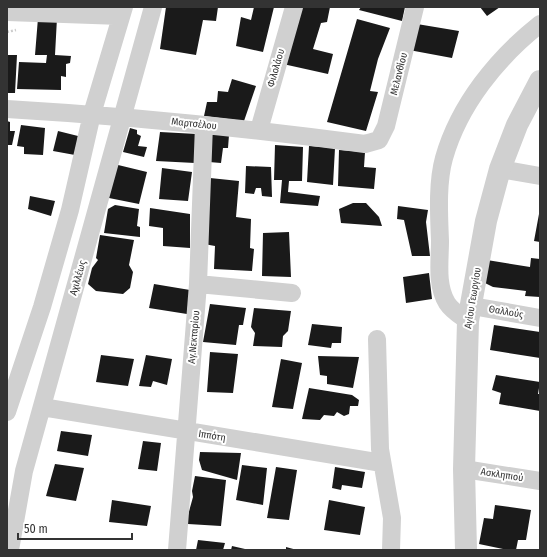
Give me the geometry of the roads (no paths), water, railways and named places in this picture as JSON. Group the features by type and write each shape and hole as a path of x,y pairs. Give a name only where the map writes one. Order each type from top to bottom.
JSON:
{"street":[{"name":"Αχιλλέως","path":"15,549 24,470 153,7"},
{"name":"Φιλολάου","path":"259,130 294,7"},
{"name":"Μελανθίου","path":"379,140 386,126 415,7"},
{"path":"7,12 122,12 92,114 70,210 42,307 8,403"},
{"path":"470,314 447,303 440,284 439,200 444,159 454,131 478,87 520,40 540,24"},
{"name":"Αγίου Γεωργίου","path":"466,550 464,469 470,314 486,221 500,169 517,125 540,81"},
{"name":"Μαρτσέλου","path":"7,109 92,114 259,130 365,144 379,140"},
{"name":"Αγ.Νεκταρίου","path":"177,550 198,284 204,125"},
{"path":"500,169 540,176"},
{"path":"198,284 292,293"},
{"name":"Θαλλούς","path":"470,314 540,318"},
{"path":"377,339 380,449 392,518 391,550"},
{"name":"Ιππότη","path":"42,407 186,432 382,463"},
{"name":"Ασκληπιού","path":"464,469 540,481"}]}
